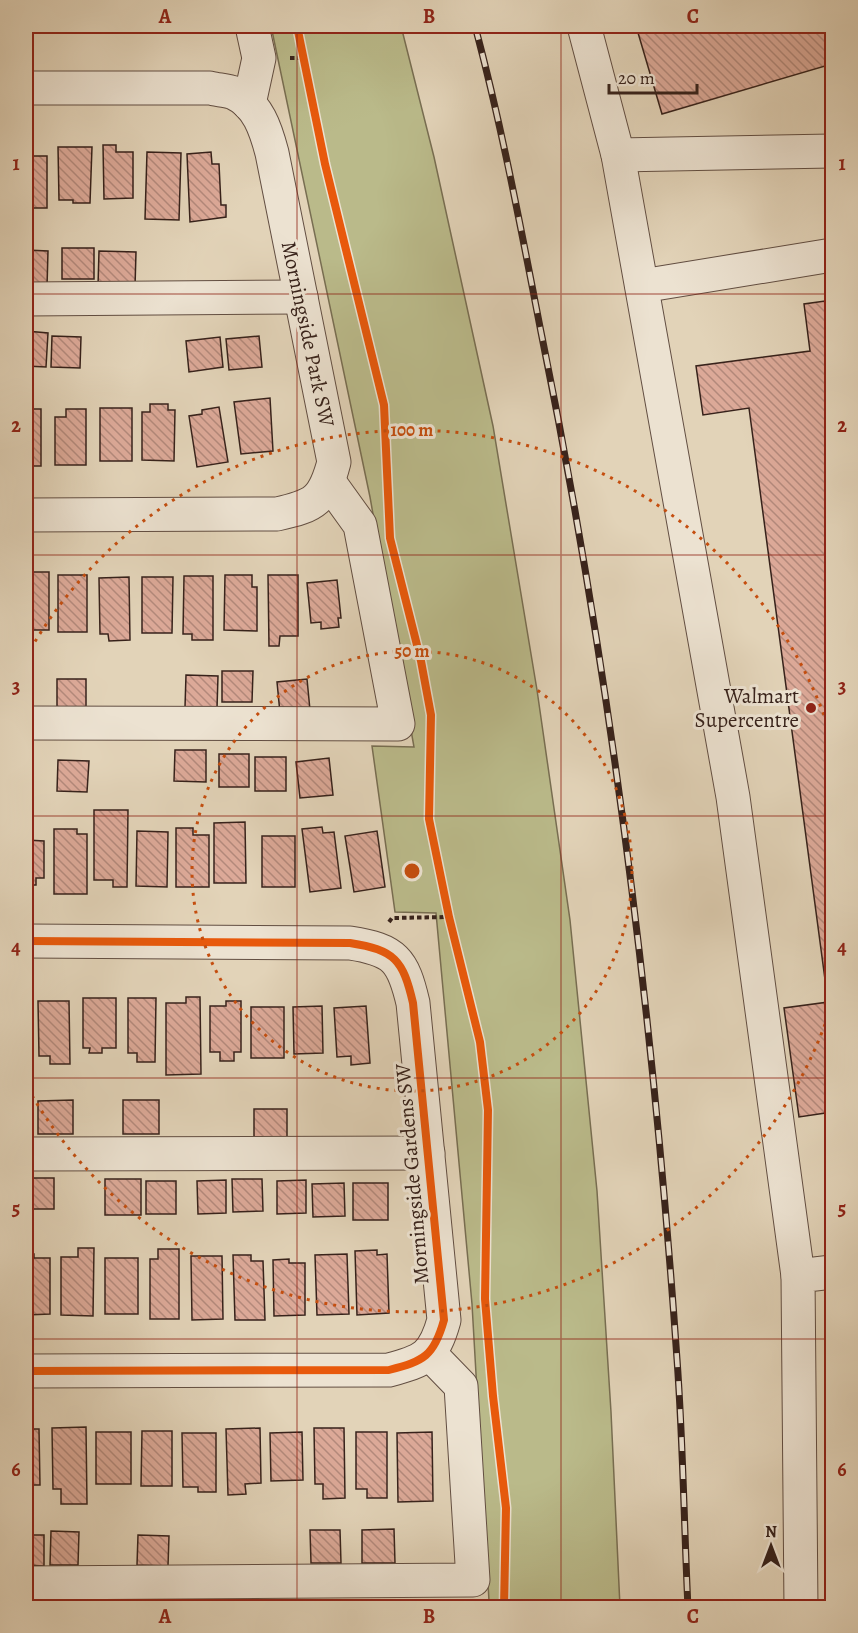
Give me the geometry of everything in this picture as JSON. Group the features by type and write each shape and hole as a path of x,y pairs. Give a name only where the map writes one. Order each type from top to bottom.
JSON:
{"street":[{"path":"249,104 259,58 252,26"},
{"path":"584,26 618,155 733,797 798,1276 801,1608"},
{"name":"Morningside Park SW","path":"26,88 210,88 233,93 249,104 265,127 301,297 334,462 329,482"},
{"path":"618,155 832,151"},
{"path":"642,286 832,255"},
{"path":"26,299 301,297"},
{"path":"26,515 277,514 299,509 319,498 329,482 360,525 398,724 26,723"},
{"name":"Morningside Gardens SW","path":"26,940 350,943 374,947 396,959 407,977 413,1003 444,1320 439,1337 429,1353"},
{"path":"26,1154 428,1153"},
{"path":"798,1276 832,1272"},
{"path":"26,1371 388,1370 410,1365 429,1353 461,1386 473,1580 26,1583"}],"path":[{"path":"302,47 307,70"},
{"path":"447,907 452,927"},
{"path":"374,947 392,918 449,917"}],"green space":[{"path":"271,26 401,26 434,157 493,426 537,690 570,920 597,1191 620,1607 448,1607 447,1600 489,1601 472,1304 436,913 395,912 372,746 414,747 370,497"}],"building":[{"path":"83,26 116,26 116,31 83,31"},
{"path":"636,26 832,26 832,64 662,114"},
{"path":"103,145 116,145 116,152 133,152 133,198 104,199"},
{"path":"58,147 92,147 90,203 59,200"},
{"path":"147,152 181,153 179,220 145,219"},
{"path":"211,152 212,164 219,164 221,205 226,205 226,217 190,222 187,154"},
{"path":"26,156 47,156 47,208 26,208"},
{"path":"62,248 94,248 94,279 62,279"},
{"path":"26,250 48,251 47,287 26,287"},
{"path":"99,251 136,252 135,287 98,286"},
{"name":"Walmart Supercentre","path":"832,300 832,1112 799,1117 784,1008 828,1002 749,408 703,415 696,366 810,351 804,304"},
{"path":"26,331 48,333 46,367 26,366"},
{"path":"52,336 81,337 80,368 51,367"},
{"path":"259,336 262,367 229,370 226,339"},
{"path":"220,337 223,367 189,372 186,341"},
{"path":"270,398 273,451 241,454 234,402"},
{"path":"26,402 29,402 29,409 41,409 41,466 26,466"},
{"path":"150,404 168,404 168,410 175,410 174,461 142,460 142,412 150,412"},
{"path":"219,407 228,462 197,467 189,416 202,414 202,410"},
{"path":"100,408 132,408 132,461 100,461"},
{"path":"66,409 86,409 86,465 55,465 55,417 66,417"},
{"path":"26,572 49,572 49,630 26,630"},
{"path":"58,575 87,575 87,632 58,632"},
{"path":"225,575 252,575 252,587 257,587 257,631 224,630"},
{"path":"268,575 298,575 298,636 280,636 279,646 269,646"},
{"path":"184,576 213,576 213,640 192,640 192,634 183,634"},
{"path":"129,577 130,640 109,641 108,634 100,634 99,578"},
{"path":"142,577 173,577 172,633 142,633"},
{"path":"337,580 341,618 338,618 339,627 321,629 321,622 311,623 307,583"},
{"path":"222,671 253,671 252,702 222,702"},
{"path":"186,675 218,676 217,708 185,707"},
{"path":"57,679 86,679 86,712 57,712"},
{"path":"307,679 310,710 280,713 277,682"},
{"path":"175,750 206,750 206,782 174,781"},
{"path":"219,754 249,754 249,787 219,787"},
{"path":"255,757 286,757 286,791 255,791"},
{"path":"329,758 333,795 300,798 296,762"},
{"path":"58,760 89,761 87,792 57,791"},
{"path":"94,810 128,810 127,887 113,887 113,880 94,880"},
{"path":"245,822 246,883 214,883 214,823"},
{"path":"322,827 323,833 334,832 341,888 310,892 302,829"},
{"path":"176,828 193,828 193,835 209,835 209,887 176,887"},
{"path":"54,829 77,829 77,834 87,834 87,894 54,894"},
{"path":"137,831 168,832 167,887 136,886"},
{"path":"377,831 385,887 354,892 345,836"},
{"path":"262,836 295,836 295,887 262,887"},
{"path":"26,840 44,841 44,878 36,878 36,885 26,885"},
{"path":"186,997 200,997 201,1074 166,1075 166,1003 186,1003"},
{"path":"83,998 116,998 116,1048 102,1048 102,1053 89,1053 90,1048 83,1048"},
{"path":"128,998 156,998 155,1062 137,1062 137,1053 128,1053"},
{"path":"38,1001 69,1001 70,1064 50,1064 50,1056 39,1056"},
{"path":"226,1001 241,1001 241,1052 234,1052 234,1061 220,1061 220,1052 210,1052 210,1006 226,1006"},
{"path":"26,1002 30,1002 30,1059 26,1059"},
{"path":"322,1006 323,1053 294,1054 293,1007"},
{"path":"366,1006 370,1063 351,1065 351,1056 337,1057 334,1008"},
{"path":"251,1007 284,1007 284,1058 251,1058"},
{"path":"73,1100 73,1134 38,1134 38,1101"},
{"path":"123,1100 159,1100 159,1134 123,1134"},
{"path":"26,1108 32,1108 32,1138 26,1138"},
{"path":"254,1109 287,1109 287,1138 254,1138"},
{"path":"26,1178 54,1178 54,1209 26,1209"},
{"path":"105,1179 141,1179 141,1215 105,1215"},
{"path":"232,1179 262,1179 263,1211 233,1212"},
{"path":"226,1180 226,1213 198,1214 197,1181"},
{"path":"306,1180 306,1213 277,1214 277,1181"},
{"path":"146,1181 176,1181 176,1214 146,1214"},
{"path":"344,1183 345,1216 313,1217 312,1184"},
{"path":"353,1183 388,1183 388,1220 353,1220"},
{"path":"78,1248 94,1248 93,1316 61,1315 61,1257 78,1257"},
{"path":"158,1249 179,1249 179,1319 150,1319 150,1259 158,1259"},
{"path":"377,1250 377,1255 387,1254 389,1313 357,1315 355,1251"},
{"path":"26,1254 34,1254 34,1258 50,1258 50,1314 26,1315"},
{"path":"347,1254 349,1314 317,1315 315,1255"},
{"path":"233,1255 251,1255 251,1261 263,1261 265,1320 235,1320"},
{"path":"191,1256 222,1256 223,1319 192,1320"},
{"path":"105,1258 138,1258 138,1314 105,1314"},
{"path":"289,1259 289,1263 305,1263 305,1315 274,1316 273,1260"},
{"path":"86,1427 87,1504 61,1504 61,1489 53,1489 52,1428"},
{"path":"260,1428 261,1483 245,1484 246,1494 228,1495 226,1429"},
{"path":"314,1428 344,1428 345,1498 323,1499 323,1484 315,1484"},
{"path":"26,1429 39,1429 40,1485 26,1485"},
{"path":"142,1431 172,1431 172,1486 141,1486"},
{"path":"96,1432 131,1432 131,1484 96,1484"},
{"path":"302,1432 303,1480 271,1481 270,1433"},
{"path":"356,1432 387,1432 387,1498 367,1498 367,1489 356,1489"},
{"path":"432,1432 433,1501 398,1502 397,1433"},
{"path":"182,1433 216,1433 216,1492 198,1492 198,1487 183,1487"},
{"path":"394,1529 395,1563 362,1563 362,1530"},
{"path":"310,1530 340,1530 341,1563 311,1563"},
{"path":"51,1531 79,1532 78,1565 50,1565"},
{"path":"26,1535 44,1535 44,1566 26,1565"},
{"path":"138,1535 169,1536 168,1566 137,1565"}],"railway":[{"path":"475,26 511,178 566,459 588,587 626,843 642,972 667,1230 679,1390 688,1608"}],"cycle path":[{"path":"297,26 325,164 384,405 390,538 421,661 431,715 429,819 449,917 480,1042 488,1110 485,1299 506,1508 504,1608"},
{"path":"26,941 350,943 377,949 395,960 405,976 413,1003 444,1320 436,1342 426,1355 419,1360 389,1370 26,1371"}],"place":[{"name":"Walmart Supercentre","path":"811,708"}]}
